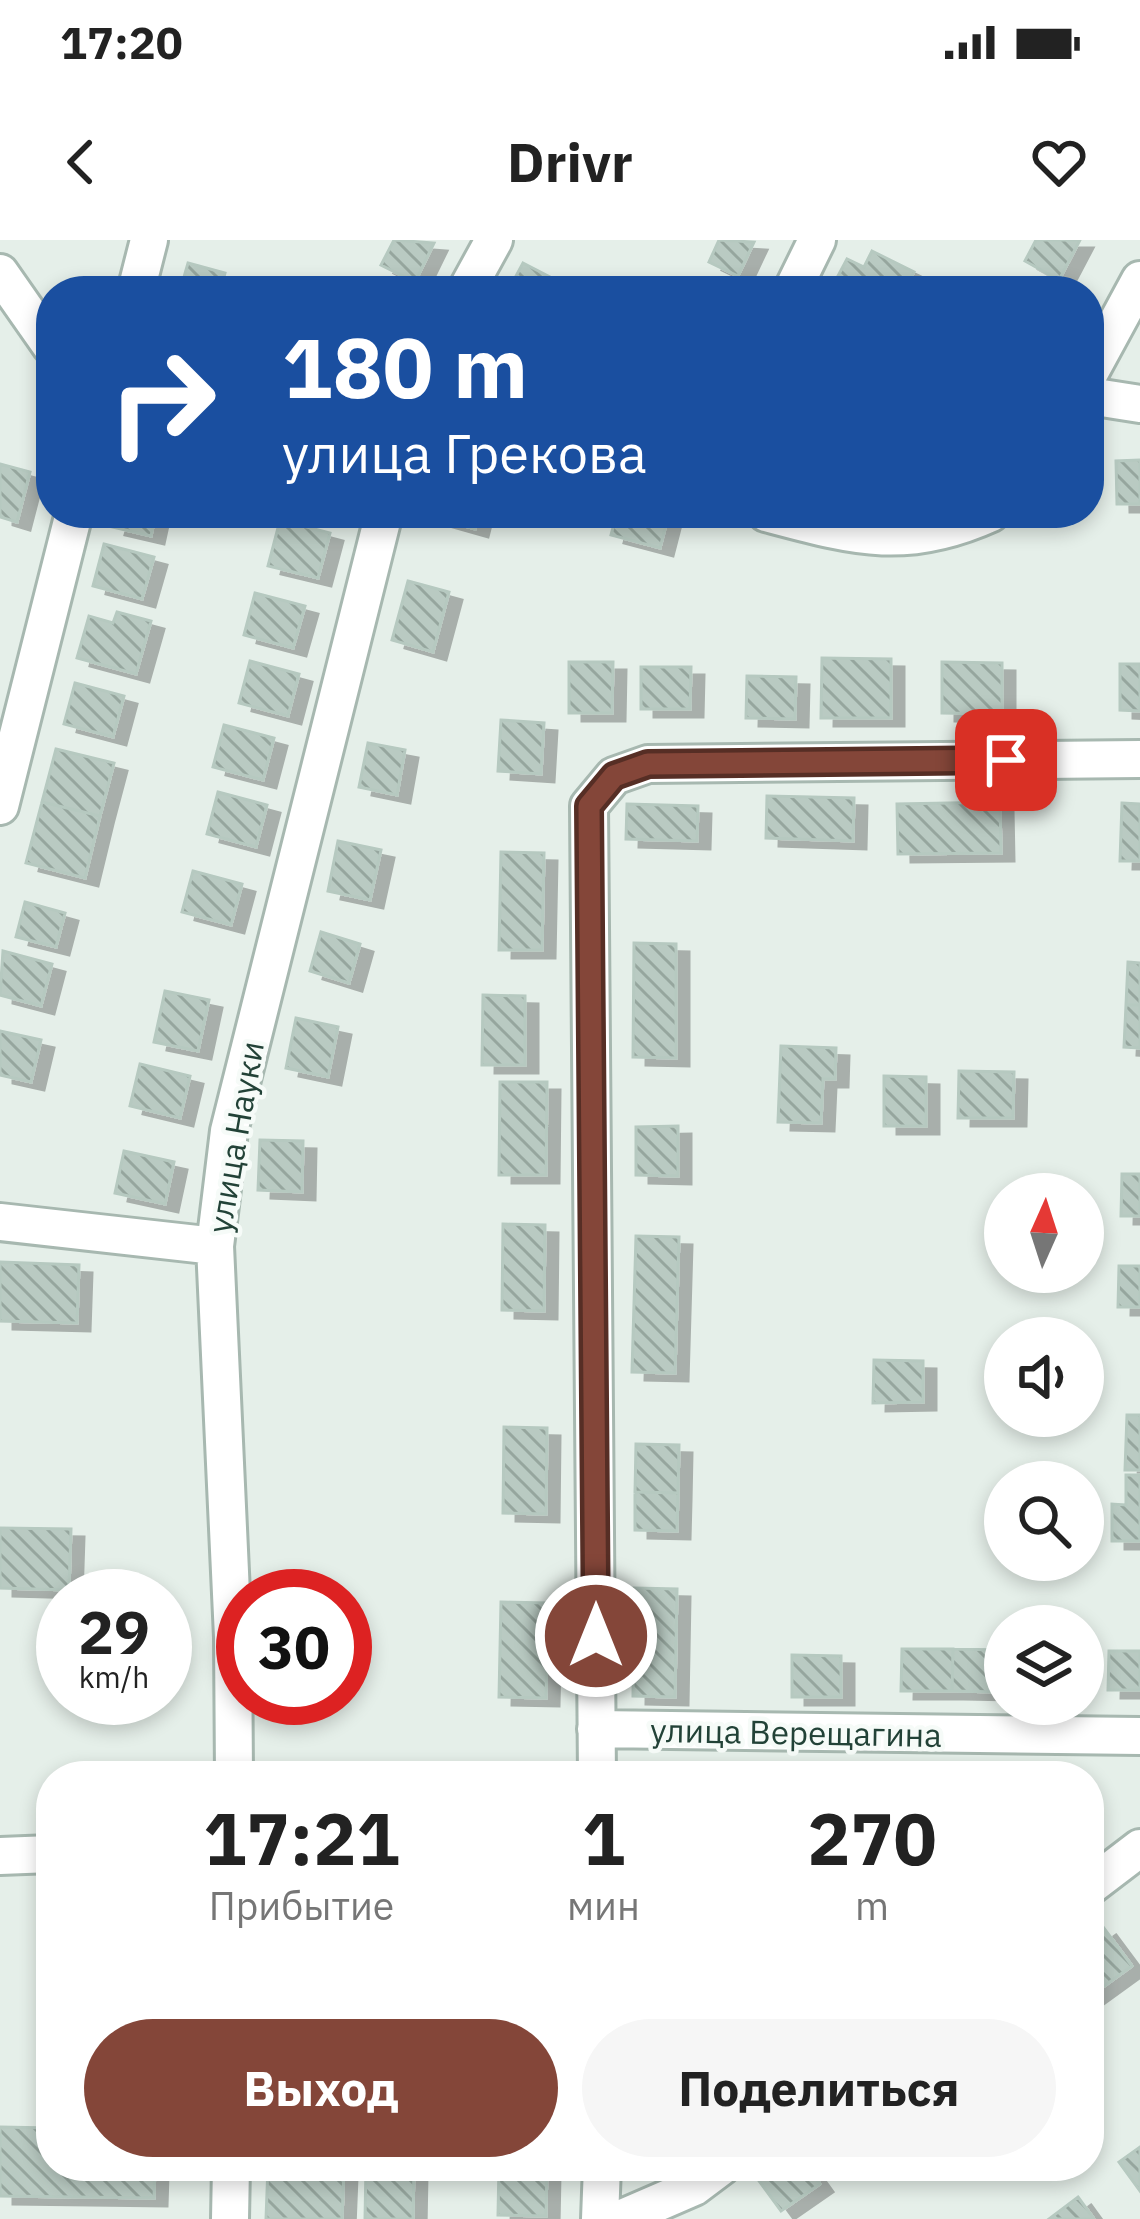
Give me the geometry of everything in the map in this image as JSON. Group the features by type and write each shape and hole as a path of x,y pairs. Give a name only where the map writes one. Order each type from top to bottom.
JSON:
{"street":[{"path":"140,276 149,240"},
{"path":"474,276 494,240"},
{"path":"799,276 817,240"},
{"path":"0,273 36,325"},
{"path":"1104,346 1140,280"},
{"path":"1104,398 1140,404"},
{"path":"0,806 70,528"},
{"name":"улица Науки","path":"235,1761 215,1246 229,1131 380,528"},
{"path":"822,528 905,538 958,528"},
{"path":"597,1761 589,806 614,776 648,764 1140,759"},
{"path":"0,1222 215,1246"},
{"name":"улица Верещагина","path":"596,1729 1140,1736"},
{"path":"1104,1876 1140,1849"},
{"path":"0,1856 36,1855"},
{"path":"230,2219 231,2181"},
{"path":"600,2219 601,2181"},
{"path":"620,2219 701,2181"}],"building":[{"path":"394,240 434,243 418,276 403,276 381,265"},
{"path":"719,240 754,242 738,276 709,262"},
{"path":"1036,240 1080,240 1061,276 1025,261"},
{"path":"872,251 914,272 912,276 838,276 847,259 864,267"},
{"path":"188,263 225,273 224,276 184,276"},
{"path":"523,263 548,276 516,276"},
{"path":"1140,460 1140,504 1117,504 1116,461"},
{"path":"0,464 30,472 17,522 0,517"},
{"path":"116,528 153,528 151,536"},
{"path":"278,528 330,533 318,578 268,566"},
{"path":"613,528 665,528 660,548 611,535"},
{"path":"104,544 154,557 142,599 93,586"},
{"path":"408,581 449,592 433,652 392,640"},
{"path":"255,593 305,606 293,648 244,635"},
{"path":"117,612 151,621 136,674 77,658 89,616 113,623"},
{"path":"822,658 891,659 891,718 821,718"},
{"path":"250,661 299,674 288,716 239,703"},
{"path":"569,662 613,662 612,713 569,713"},
{"path":"942,662 1002,663 1002,714 942,713"},
{"path":"1120,664 1140,664 1140,711 1120,710"},
{"path":"641,667 691,667 690,709 641,709"},
{"path":"747,676 796,677 795,719 746,718"},
{"path":"75,683 124,696 113,737 64,724"},
{"path":"501,720 544,723 541,774 498,771"},
{"path":"224,725 274,738 263,780 213,767"},
{"path":"368,743 405,750 397,795 359,787"},
{"path":"56,749 114,763 100,816 42,802"},
{"path":"218,792 267,805 256,847 207,834"},
{"path":"767,796 854,798 853,841 766,838"},
{"path":"42,802 100,816 85,878 26,863"},
{"path":"1000,802 1001,853 898,854 897,804"},
{"path":"1122,803 1140,804 1140,861 1120,861"},
{"path":"627,804 698,806 697,841 626,839"},
{"path":"338,841 381,850 370,900 328,891"},
{"path":"501,852 544,853 542,950 499,950"},
{"path":"193,871 242,884 231,925 182,912"},
{"path":"25,902 65,913 56,947 16,937"},
{"path":"321,932 360,944 349,983 310,971"},
{"path":"634,943 676,944 676,1058 633,1057"},
{"path":"3,951 52,964 41,1006 0,995"},
{"path":"1128,962 1140,963 1140,1005 1126,1005"},
{"path":"165,991 209,1000 198,1051 154,1042"},
{"path":"483,995 525,996 525,1065 482,1065"},
{"path":"1126,1005 1140,1005 1140,1048 1124,1047"},
{"path":"296,1018 338,1027 328,1077 286,1068"},
{"path":"0,1031 41,1040 31,1082 0,1075"},
{"path":"781,1046 836,1048 835,1079 823,1079 821,1123 778,1122"},
{"path":"140,1064 190,1076 180,1118 130,1106"},
{"path":"959,1071 1014,1072 1013,1118 958,1118"},
{"path":"884,1076 926,1077 926,1126 884,1126"},
{"path":"500,1082 547,1082 546,1175 499,1175"},
{"path":"678,1126 678,1176 636,1175 636,1127"},
{"path":"260,1140 303,1141 302,1192 258,1190"},
{"path":"124,1151 174,1162 165,1204 115,1193"},
{"path":"1122,1174 1140,1174 1140,1216 1121,1216"},
{"path":"503,1224 545,1225 544,1311 502,1310"},
{"path":"636,1236 679,1237 675,1373 632,1372"},
{"path":"0,1262 79,1265 77,1323 0,1321"},
{"path":"1119,1266 1140,1266 1140,1307 1118,1307"},
{"path":"874,1360 923,1361 923,1402 873,1403"},
{"path":"1127,1415 1140,1415 1140,1470 1125,1470"},
{"path":"504,1427 547,1428 546,1514 503,1513"},
{"path":"636,1444 679,1445 678,1493 635,1492"},
{"path":"1126,1475 1140,1475 1140,1541 1112,1541 1112,1504 1126,1505"},
{"path":"635,1492 678,1493 677,1531 635,1530"},
{"path":"0,1528 71,1529 70,1569 36,1569 36,1589 0,1588"},
{"path":"634,1588 677,1589 675,1697 633,1696"},
{"path":"501,1602 548,1603 546,1698 499,1697"},
{"path":"902,1649 953,1649 952,1691 901,1691"},
{"path":"953,1649 984,1650 984,1692 952,1691"},
{"path":"1109,1651 1140,1651 1140,1690 1108,1690"},
{"path":"792,1655 841,1656 841,1697 792,1697"},
{"path":"1104,1928 1132,1966 1104,1986"},
{"path":"0,2127 36,2128 36,2181 155,2181 154,2198 0,2196"},
{"path":"1140,2147 1140,2191 1119,2162"},
{"path":"267,2181 344,2181 342,2219 266,2219"},
{"path":"366,2181 414,2181 413,2219 365,2219"},
{"path":"499,2181 547,2181 546,2216 498,2215"},
{"path":"759,2181 818,2181 820,2184 781,2211"},
{"path":"1078,2197 1094,2219 1049,2219"}],"route":[{"path":"596,1636 589,806 614,776 648,764 1006,760"}]}
